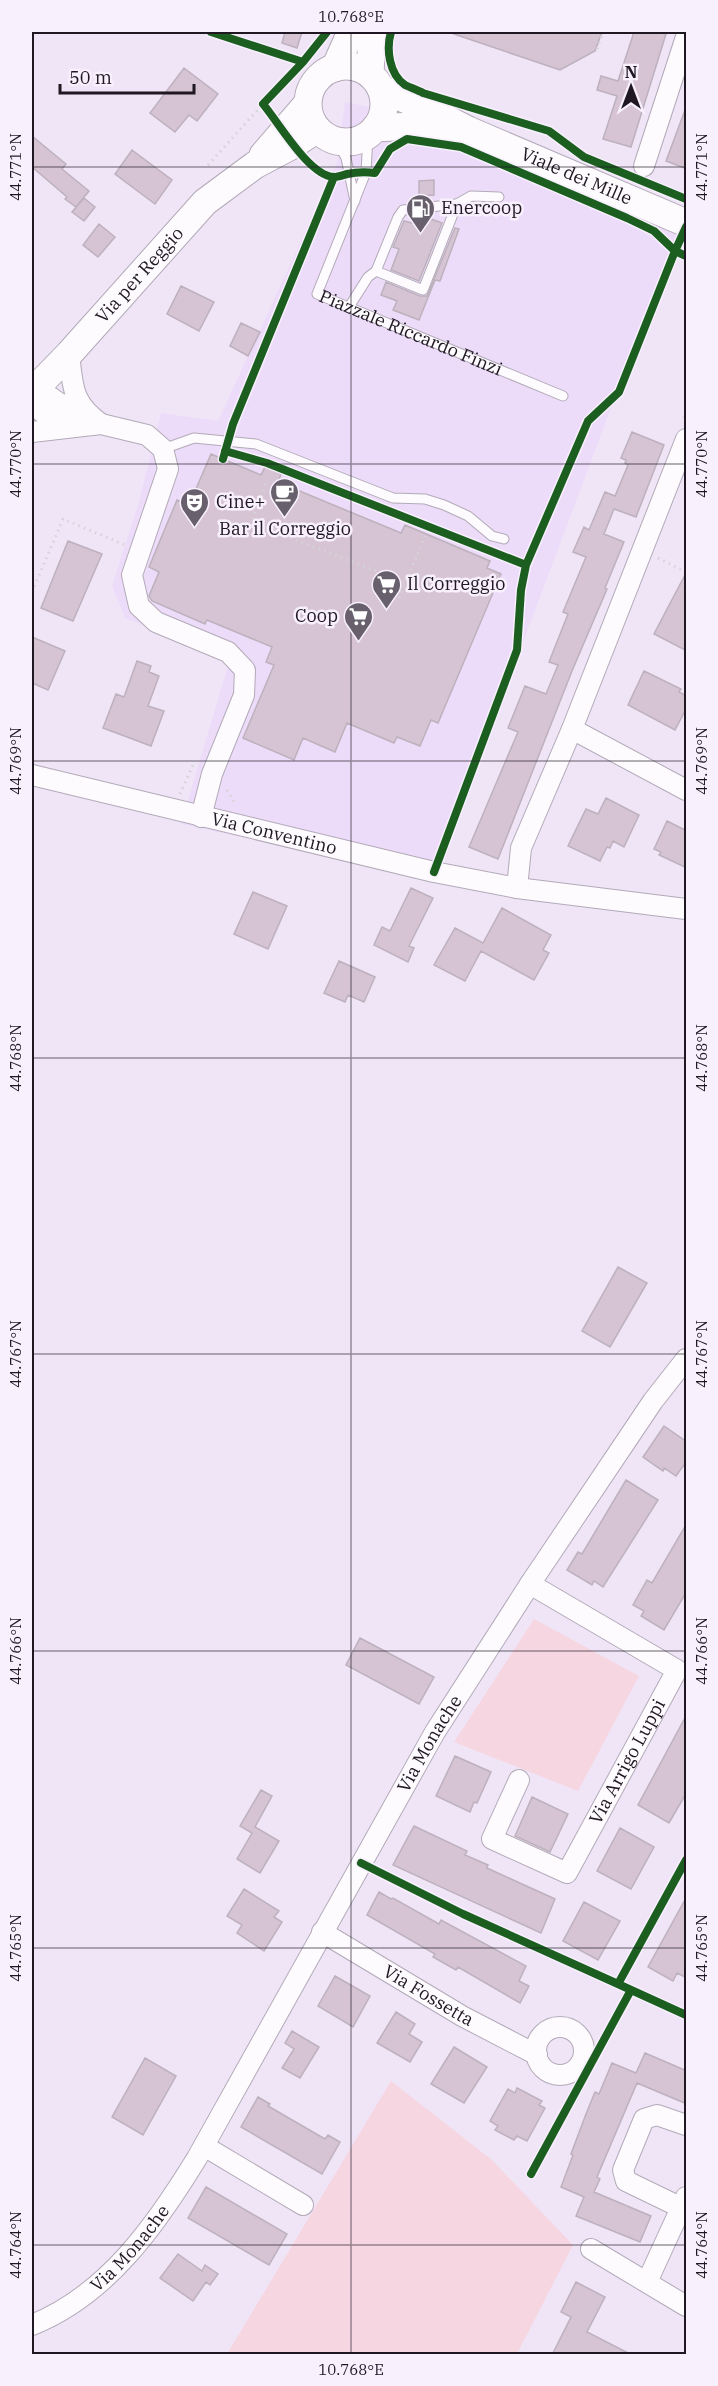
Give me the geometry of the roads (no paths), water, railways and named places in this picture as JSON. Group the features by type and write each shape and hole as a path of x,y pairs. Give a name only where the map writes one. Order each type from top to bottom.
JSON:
{"main road":[{"path":"335,68 351,32"},
{"path":"372,32 375,82 383,110 371,132 358,140 327,135 312,122 307,104 309,92 324,73 347,66 359,69 375,82"},
{"name":"Viale dei Mille","path":"375,82 468,130 687,223"},
{"name":"Via per Reggio","path":"255,165 307,104"},
{"name":"Viale dei Mille","path":"371,132 412,126 468,130"},
{"name":"Via per Reggio","path":"33,394 162,252 188,219 224,187 255,165 293,145 327,135"}],"street":[{"path":"644,166 687,37"},
{"path":"69,354 74,390 85,412"},
{"path":"33,394 85,412 101,424"},
{"path":"33,394 47,416 71,427"},
{"path":"32,432 101,424 147,435 163,449 168,469 132,575 139,606 156,622 228,652 245,670 244,694 212,774 201,817"},
{"path":"517,888 521,848 572,729 687,439"},
{"path":"572,729 687,790"},
{"name":"Via Conventino","path":"32,775 435,872 517,888 687,909"},
{"name":"Via Monache","path":"32,2325 92,2292 166,2208 204,2146 435,1732 530,1584 653,1401 687,1359"},
{"name":"Via Arrigo Luppi","path":"519,1780 492,1839 567,1873 677,1670 530,1584"},
{"name":"Via Fossetta","path":"322,1932 462,2016 537,2055"},
{"path":"647,2282 685,2204 626,2181 623,2170 644,2119 657,2115 687,2125"},
{"path":"204,2146 303,2205"},
{"path":"591,2249 687,2306"}],"lane":[{"name":"Piazzale Riccardo Finzi","path":"371,132 366,172 317,294 563,396"},
{"path":"327,135 346,158 355,201"},
{"path":"349,307 368,277 376,271 403,210 457,204 471,196 499,197"},
{"path":"376,271 423,290 457,204"},
{"path":"163,449 194,438 256,444 393,498 424,499 444,505 468,516 492,536 504,539"}],"place":[{"name":"Enercoop","path":"420,234"},
{"name":"Bar il Correggio","path":"285,518"},
{"name":"Cine+","path":"195,528"},
{"name":"Il Correggio","path":"386,610"},
{"name":"Coop","path":"359,642"}]}
